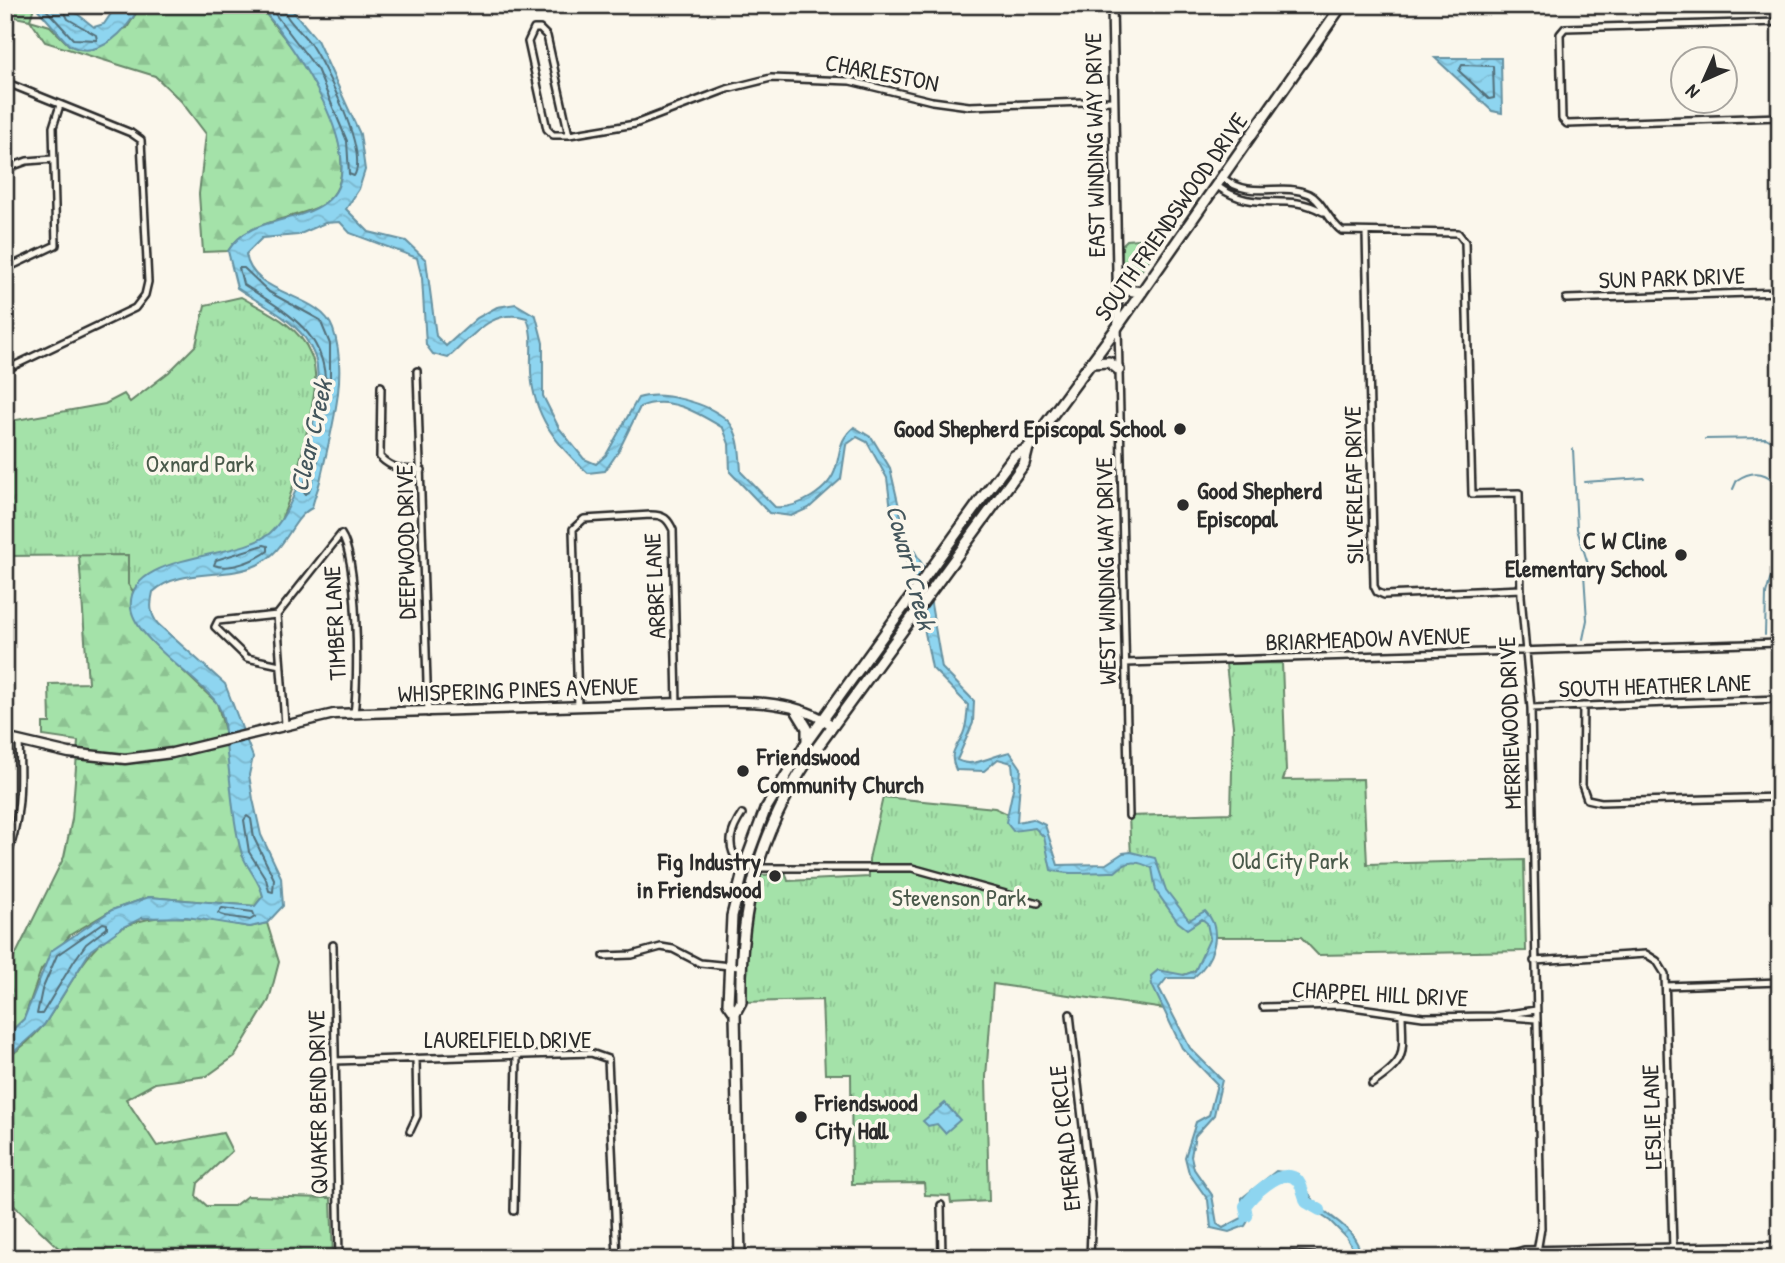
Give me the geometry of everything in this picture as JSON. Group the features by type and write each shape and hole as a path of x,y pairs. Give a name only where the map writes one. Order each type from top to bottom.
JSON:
{"main road":[{"name":"SOUTH FRIENDSWOOD DRIVE","path":"740,1258 735,1013 741,1002 740,967 745,914 756,868 777,811 832,726 1024,464 1028,448 1092,363 1342,5"},
{"path":"1118,282 1126,290 1142,292"},
{"path":"1092,363 1109,362 1119,370"},
{"name":"SOUTH FRIENDSWOOD DRIVE","path":"735,1013 728,1003 732,916 745,864 776,789 942,552 1014,456 1028,448"},
{"name":"WHISPERING PINES AVENUE","path":"5,738 106,758 156,756 274,726 354,713 428,713 756,701 796,710 823,719 832,726"},
{"path":"796,710 807,728 806,743"}],"street":[{"name":"EAST WINDING WAY DRIVE","path":"1111,5 1118,326"},
{"path":"1780,22 1565,28 1560,34 1562,119 1577,125 1780,117"},
{"path":"534,29 540,29 547,36 569,135 553,135 547,129 528,42 534,29"},
{"name":"CHARLESTON","path":"569,135 635,124 666,115 705,97 771,78 850,81 932,101 969,106 1113,101"},
{"path":"5,82 141,140 144,147 148,282 145,295 135,308 5,370"},
{"path":"5,269 56,245 53,127 60,104"},
{"path":"5,169 27,161 53,159"},
{"path":"1220,182 1239,189 1300,191 1312,195 1323,212 1342,231 1366,233"},
{"path":"1220,182 1239,200 1300,202 1323,212"},
{"path":"1267,191 1267,202"},
{"name":"MERRIEWOOD DRIVE","path":"1366,233 1454,233 1462,236 1466,248 1472,494 1519,493 1521,589 1531,708 1541,1228 1536,1254"},
{"name":"SILVERLEAF DRIVE","path":"1366,233 1374,586 1377,592 1384,595 1521,589"},
{"name":"SUN PARK DRIVE","path":"1566,299 1780,292"},
{"name":"WEST WINDING WAY DRIVE","path":"1118,326 1129,816"},
{"name":"DEEPWOOD DRIVE","path":"417,371 428,713"},
{"path":"381,386 380,457 388,465 401,470 422,470"},
{"name":"ARBRE LANE","path":"578,707 573,529 584,519 661,515 669,520 673,530 677,704"},
{"name":"TIMBER LANE","path":"277,615 341,534 347,543 354,597 354,713"},
{"path":"280,665 247,658 215,627 218,621 277,615 285,724"},
{"name":"BRIARMEADOW AVENUE","path":"1126,663 1780,643"},
{"name":"SOUTH HEATHER LANE","path":"1531,708 1780,699"},
{"path":"1583,706 1582,785 1587,799 1601,803 1780,797"},
{"path":"5,862 15,833 21,794 19,742"},
{"path":"742,814 731,839 733,855 756,868 912,868 1038,903"},
{"path":"5,833 15,833"},
{"name":"QUAKER BEND DRIVE","path":"333,945 339,1258"},
{"path":"604,956 632,955 661,947 700,963 740,967"},
{"path":"1534,961 1646,954 1657,961 1665,974 1665,986 1780,982"},
{"name":"LESLIE LANE","path":"1665,986 1673,1248"},
{"name":"CHAPPEL HILL DRIVE","path":"1263,1007 1339,1005 1402,1016 1536,1019"},
{"name":"CHAPPEL HILL DRIVE","path":"1495,1016 1536,1010"},
{"name":"EMERALD CIRCLE","path":"1070,1014 1092,1205 1090,1258"},
{"path":"1372,1084 1395,1067 1402,1053 1402,1016"},
{"name":"LAURELFIELD DRIVE","path":"335,1061 591,1053 608,1059 617,1258"},
{"path":"514,1211 517,1055"},
{"path":"410,1131 417,1116 415,1058"},
{"path":"941,1205 942,1258"},
{"path":"1765,1246 1767,1258"},
{"path":"1500,1258 1536,1254 1656,1253 1673,1248 1780,1246"},
{"path":"1190,1258 1278,1255 1327,1258"}],"green space":[{"path":"5,5 34,5 30,20 5,15"},
{"path":"141,5 258,5 264,11 309,71 326,103 339,144 341,164 339,182 331,197 316,208 267,223 245,233 228,251 203,252 199,194 206,134 181,101 155,76 45,42 30,20 50,26 69,45 127,28"},
{"path":"1167,212 1174,214 1175,222 1132,284 1127,286 1121,273 1122,245 1127,240 1147,238"},
{"name":"Oxnard Park","path":"241,297 298,334 314,364 314,397 299,465 284,511 270,536 236,551 161,572 145,580 133,591 128,584 128,555 5,556 5,422 105,404 124,394 130,402 169,372 196,345 205,305"},
{"path":"79,555 128,555 128,584 133,591 131,608 158,647 217,703 226,734 242,855 260,882 263,896 255,906 149,897 112,910 70,935 41,970 24,1019 5,1037 5,966 16,954 64,857 72,819 78,741 43,736 43,723 50,723 49,684 88,683"},
{"name":"Stevenson Park","path":"1282,663 1286,771 1283,780 1363,779 1367,864 1524,860 1526,951 1318,955 1301,937 1213,937 1199,967 1178,976 1154,977 1165,1009 993,984 986,1077 989,1201 951,1203 950,1196 925,1195 924,1183 852,1184 851,1074 825,1074 822,1000 744,1002 748,917 755,886 761,875 786,874 788,881 869,877 869,859 883,797 995,808 1010,815 1012,821 1020,824 1033,822 1042,831 1058,870 1107,868 1131,857 1129,816 1231,813 1233,726 1226,664"},
{"path":"166,917 201,918 250,927 267,923 279,962 269,1000 235,1056 207,1076 155,1083 126,1099 157,1146 223,1133 232,1151 198,1183 196,1196 207,1206 234,1206 247,1196 331,1198 333,1258 69,1258 5,1197 5,1060 41,1028 80,968 105,939 121,928"}],"water":[{"path":"34,5 66,5 94,27 104,24 117,5 141,5 128,24 111,40 102,46 80,49 69,45"},
{"name":"Clear Creek","path":"258,5 288,5 317,40 360,134 365,170 359,189 346,209 369,232 406,241 426,260 436,336 446,346 477,318 497,307 516,304 536,316 543,343 543,396 559,428 584,459 596,464 606,455 638,398 671,397 697,403 727,420 737,437 741,472 775,507 784,507 812,497 827,484 833,476 843,441 854,427 872,438 890,468 906,537 925,569 942,668 974,701 973,723 957,760 970,763 1010,752 1021,768 1017,822 1033,819 1045,825 1058,865 1106,864 1123,853 1131,852 1155,858 1166,890 1189,920 1205,911 1211,919 1214,946 1200,972 1193,978 1167,978 1159,988 1190,1048 1222,1080 1214,1115 1195,1136 1191,1156 1194,1169 1212,1195 1217,1224 1223,1228 1242,1218 1242,1198 1276,1171 1298,1174 1313,1200 1349,1231 1363,1258 1358,1258 1346,1237 1330,1221 1313,1210 1292,1176 1281,1177 1249,1200 1251,1216 1245,1226 1229,1232 1211,1228 1208,1200 1189,1173 1185,1157 1196,1122 1209,1115 1217,1084 1182,1048 1152,985 1151,976 1158,970 1184,975 1195,971 1210,938 1207,923 1202,919 1187,929 1178,922 1156,891 1152,868 1141,864 1128,863 1115,872 1074,873 1051,870 1044,837 1035,828 1013,831 1006,822 1014,784 1012,763 998,759 984,771 956,770 953,755 964,731 968,705 932,668 914,577 894,533 887,478 867,442 857,437 846,445 841,479 809,508 791,516 769,513 730,472 729,444 723,428 693,411 672,404 640,407 618,452 605,471 588,473 557,441 536,402 527,318 515,316 493,320 474,333 448,358 433,354 426,345 422,278 417,258 350,233 340,222 325,223 298,235 262,238 246,254 251,268 260,279 315,308 326,317 333,329 339,365 337,403 312,508 299,519 275,552 257,565 231,572 176,579 153,592 151,601 152,613 158,624 225,684 253,757 249,775 253,799 261,835 281,877 283,906 267,923 250,927 187,917 142,918 123,927 91,950 44,1025 5,1060 5,1037 24,1019 51,951 112,910 149,897 255,906 263,896 239,843 222,714 207,692 143,632 131,608 134,590 146,576 164,567 255,542 270,533 291,501 307,455 316,406 317,364 313,352 305,338 290,323 237,288 228,251 249,231 301,215 326,202 339,184 341,160 335,132 307,72"},
{"path":"1435,58 1501,58 1502,113 1492,111"},
{"path":"945,1103 960,1120 945,1133 937,1124 928,1126 923,1121"}],"waterway":[{"path":"1705,439 1766,438 1773,442 1776,560 1766,594 1765,635"},
{"path":"1573,449 1577,529 1588,564 1584,574 1587,620 1583,639"},
{"path":"1733,489 1737,480 1751,473 1760,473 1774,481"},
{"path":"1584,482 1644,478"},
{"name":"Cowart Creek","path":"1247,1216 1245,1206 1253,1196 1273,1180 1287,1176 1298,1181 1306,1202 1320,1210"}],"place":[{"name":"Good Shepherd Episcopal School","path":"1180,429"},
{"name":"Good Shepherd Episcopal","path":"1183,505"},
{"name":"C W Cline Elementary School","path":"1681,555"},
{"name":"Friendswood Community Church","path":"743,771"},
{"name":"Fig Industry in Friendswood","path":"775,876"},
{"name":"Friendswood City Hall","path":"801,1117"}],"park label":[{"name":"Old City Park","path":"1290,861"}]}
